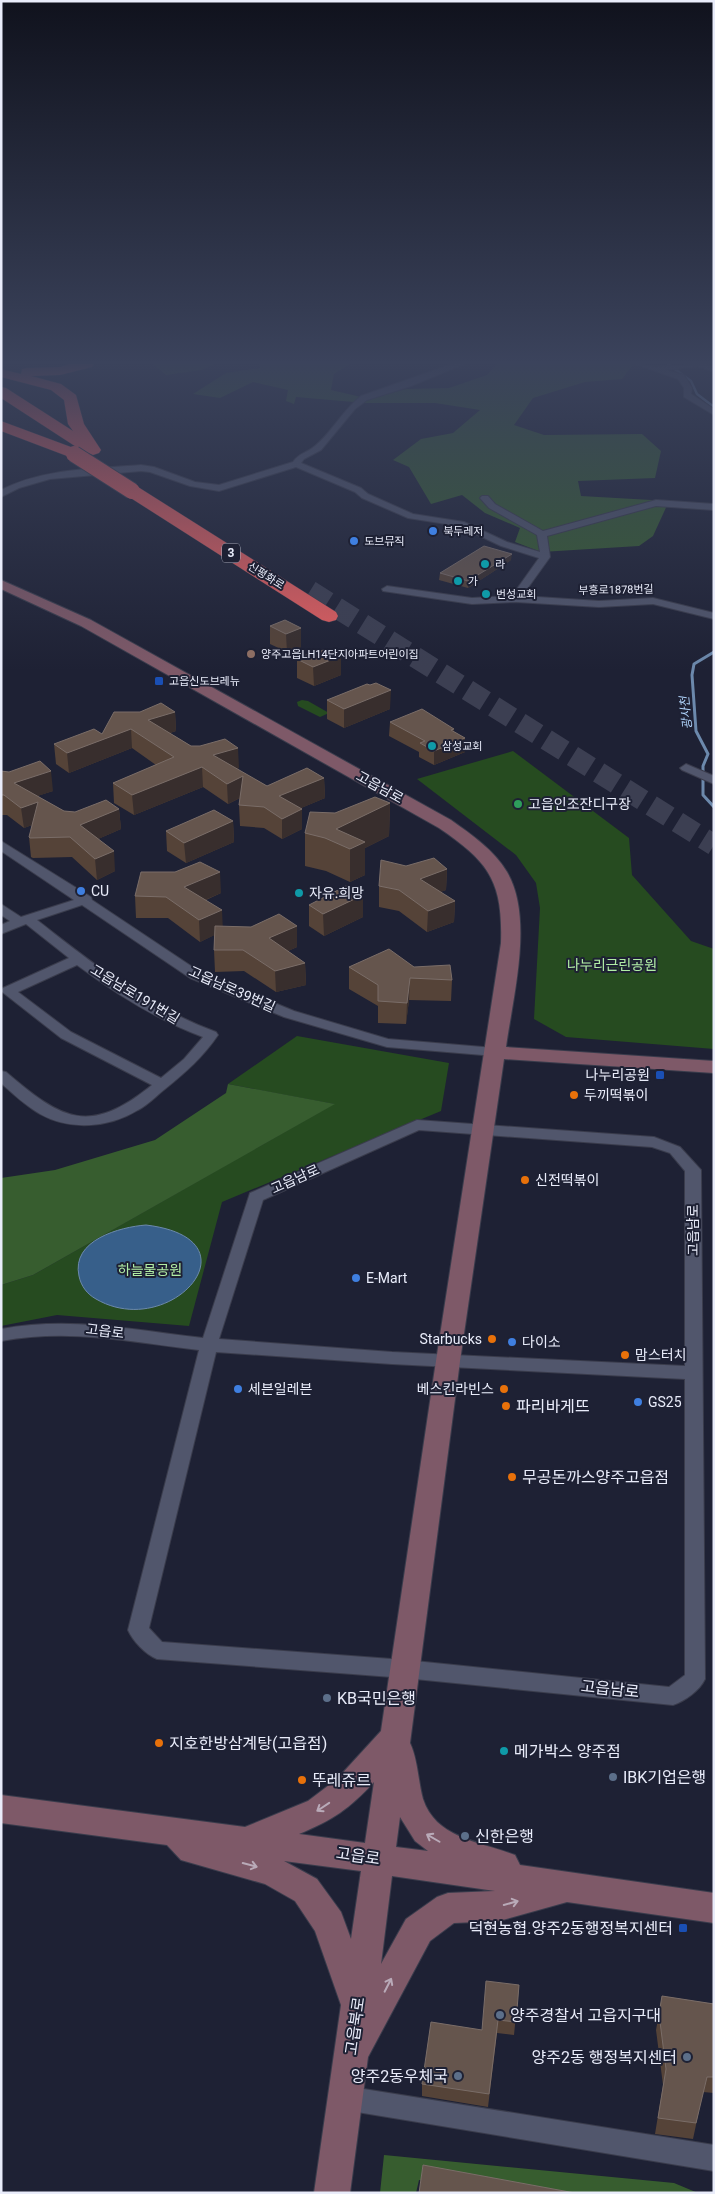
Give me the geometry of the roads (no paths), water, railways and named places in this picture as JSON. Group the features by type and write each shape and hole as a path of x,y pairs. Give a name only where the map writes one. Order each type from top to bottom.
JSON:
{"highway":[{"name":"신평화로","path":"93,466 329,616"},
{"name":"신평화로","path":"118,466 310,591"}],"street":[{"path":"1,494 27,483 48,478 141,468 151,469 193,484 219,488 288,466"},
{"path":"302,466 358,490 366,496 411,516 461,524 504,544 545,557"},
{"path":"485,498 492,506 542,534 656,502 714,507"},
{"path":"516,599 517,594 545,557 542,534"},
{"name":"고읍남로","path":"1,584 86,623 426,812 472,843 498,873 509,895 512,910 511,942 448,1361 405,1669"},
{"name":"부흥로1878번길","path":"388,589 405,590 457,600 516,599 599,604 653,601 714,616"},
{"path":"686,768 714,780"},
{"name":"고읍남로39번길","path":"1,845 86,900 195,975 289,1014 386,1043 495,1052"},
{"path":"1,930 86,900"},
{"name":"고읍남로191번길","path":"1,908 147,1006 195,1030 211,1035 200,1053 183,1070 134,1106 113,1116 93,1120 71,1120 49,1113 1,1076"},
{"name":"고읍남로191번길","path":"5,993 78,959"},
{"name":"고읍남로191번길","path":"5,993 66,1035 162,1084"},
{"path":"495,1052 708,1067"},
{"name":"고읍남로","path":"417,1125 482,1129 654,1142 675,1150 693,1170 696,1679 673,1696 405,1669 157,1650 138,1630 210,1345 256,1197 417,1125"},
{"name":"고읍로","path":"1,1335 22,1330 84,1328 210,1345"},
{"path":"210,1345 448,1361 694,1373"},
{"path":"378,1859 405,1669"},
{"path":"246,1841 319,1811 348,1789 396,1737"},
{"path":"396,1737 410,1806 426,1834 461,1854 581,1888"},
{"name":"고읍로","path":"1,1809 378,1859 714,1908"},
{"path":"176,1832 192,1850 272,1871 306,1890 329,1923 358,2004"},
{"name":"고읍북로","path":"332,2193 378,1859"},
{"path":"350,2059 396,1968 418,1930 448,1908 499,1906 581,1888"},
{"path":"345,2098 714,2158"}],"water":[{"path":"146,1225 180,1234 198,1249 201,1266 192,1283 175,1298 151,1308 124,1309 93,1297 83,1286 79,1276 79,1264 82,1253 100,1238 111,1233"}],"waterway":[{"name":"광사천","path":"714,652 694,664 692,675 696,731 708,754 703,766 703,795 714,807"}],"tunnel":[{"path":"310,591 714,845"}],"place":[{"name":"북두레저","path":"433,531"},
{"name":"도브뮤직","path":"354,541"},
{"name":"라","path":"485,564"},
{"name":"가","path":"458,581"},
{"name":"번성교회","path":"486,594"},
{"name":"양주고읍LH14단지아파트어린이집","path":"251,654"},
{"name":"고읍신도브레뉴","path":"159,681"},
{"name":"삼성교회","path":"432,746"},
{"name":"고읍인조잔디구장","path":"518,804"},
{"name":"CU","path":"81,891"},
{"name":"자유.희망","path":"299,893"},
{"name":"나누리공원","path":"660,1075"},
{"name":"두끼떡볶이","path":"574,1095"},
{"name":"신전떡볶이","path":"525,1180"},
{"name":"E-Mart","path":"356,1278"},
{"name":"Starbucks","path":"492,1339"},
{"name":"다이소","path":"512,1342"},
{"name":"맘스터치","path":"625,1355"},
{"name":"세븐일레븐","path":"238,1389"},
{"name":"베스킨라빈스","path":"504,1389"},
{"name":"GS25","path":"638,1402"},
{"name":"파리바게뜨","path":"506,1406"},
{"name":"무공돈까스양주고읍점","path":"512,1477"},
{"name":"KB국민은행","path":"327,1698"},
{"name":"지호한방삼계탕(고읍점)","path":"159,1743"},
{"name":"메가박스 양주점","path":"504,1751"},
{"name":"IBK기업은행","path":"613,1777"},
{"name":"뚜레쥬르","path":"302,1780"},
{"name":"신한은행","path":"465,1836"},
{"name":"덕현농협.양주2동행정복지센터","path":"683,1928"},
{"name":"양주경찰서 고읍지구대","path":"500,2015"},
{"name":"양주2동 행정복지센터","path":"687,2057"},
{"name":"양주2동우체국","path":"458,2076"}],"park label":[{"name":"나누리근린공원","path":"612,965"},
{"name":"하늘물공원","path":"150,1270"}]}
